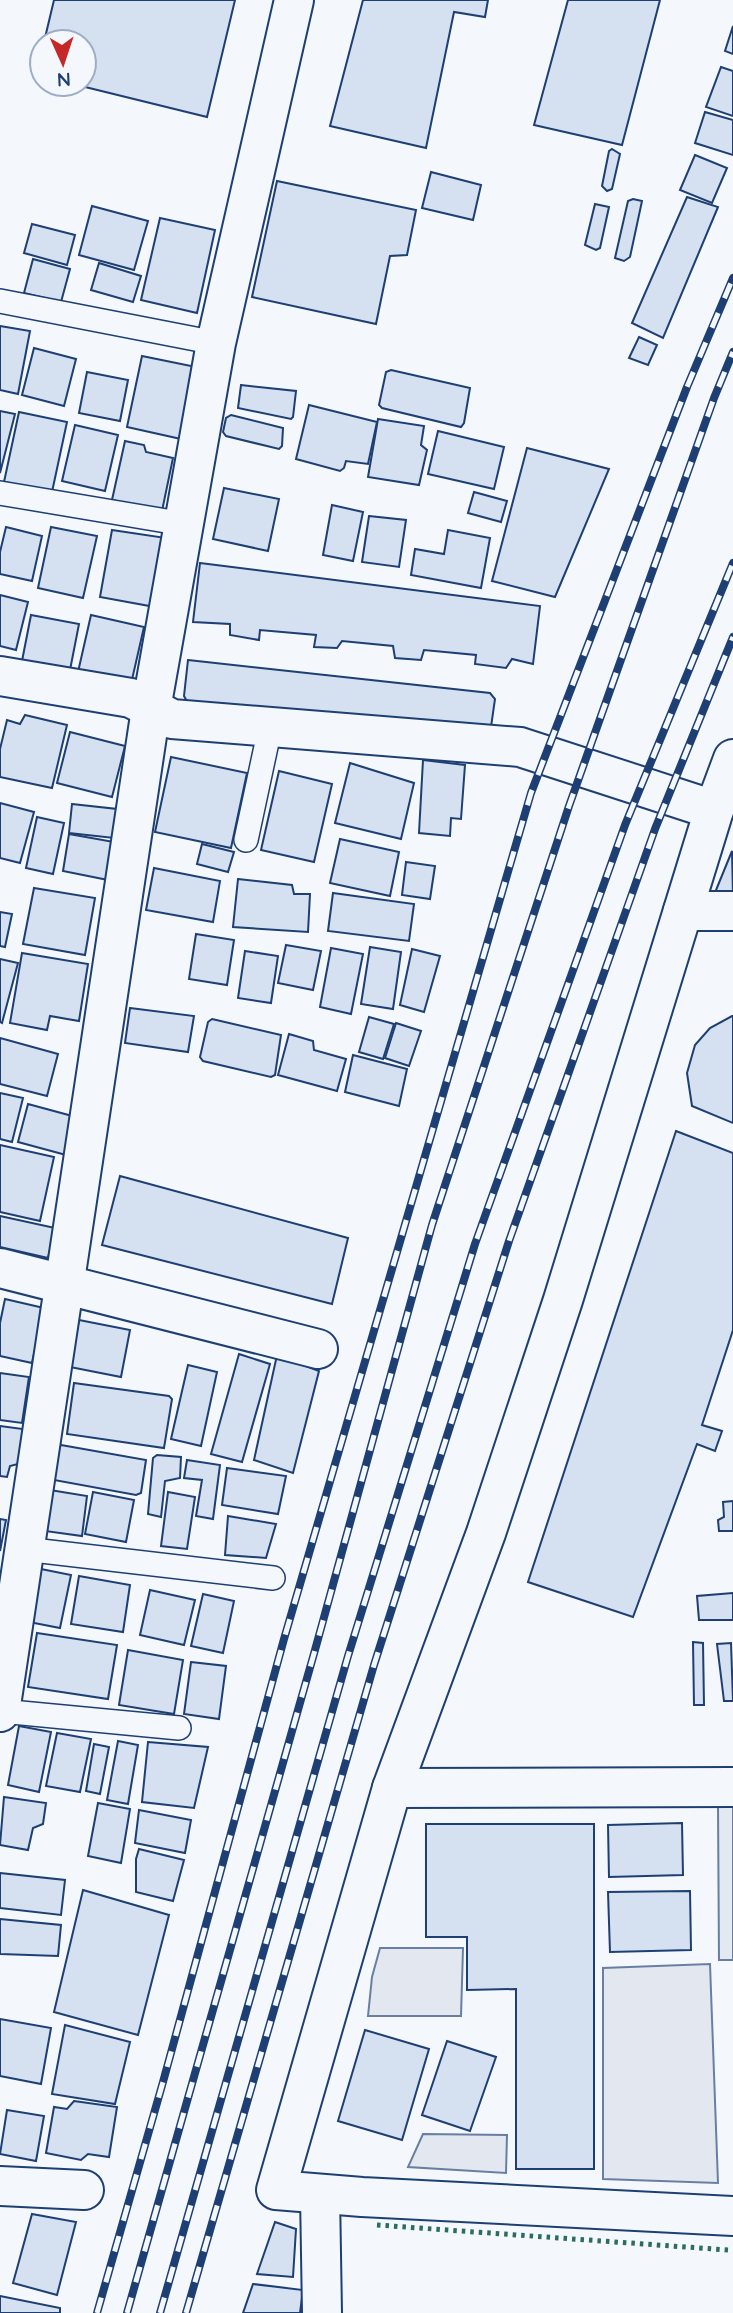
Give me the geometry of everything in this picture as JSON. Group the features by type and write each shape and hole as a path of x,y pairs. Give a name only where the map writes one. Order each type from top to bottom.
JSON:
{"street":[{"path":"0,1711 151,709 216,343 294,0"},
{"path":"0,676 131,698 172,719 520,747 714,810"},
{"path":"733,759 714,810 563,1300 495,1507 393,1788 276,2190 733,2216"},
{"path":"683,911 733,911"},
{"path":"0,1268 318,1349"},
{"path":"393,1788 733,1787"},
{"path":"0,2186 84,2190"},
{"path":"320,2194 322,2313"}],"lane":[{"path":"0,301 216,343"},
{"path":"0,493 184,524"},
{"path":"246,840 270,728"},
{"path":"24,1549 273,1578"},
{"path":"0,1711 179,1728"}],"shaded area":[{"path":"718,1806 733,1806 733,1960 719,1960"},
{"path":"380,1948 463,1948 461,2016 368,2016 372,1977"},
{"path":"710,1964 718,2183 603,2179 603,1968"},
{"path":"423,2134 507,2135 506,2173 408,2167"}],"building":[{"path":"54,0 235,0 207,117 98,90 98,28 47,28"},
{"path":"363,0 488,0 485,17 454,12 426,148 330,126"},
{"path":"568,0 660,0 622,145 534,125"},
{"path":"733,26 733,54 725,51"},
{"path":"721,67 733,71 733,116 706,107"},
{"path":"705,112 733,120 733,155 695,143"},
{"path":"612,149 620,154 612,189 607,191 602,186 609,151"},
{"path":"695,155 727,168 712,203 680,190"},
{"path":"431,172 481,185 473,220 422,208"},
{"path":"277,181 416,210 407,255 390,256 376,324 252,297"},
{"path":"687,197 718,207 663,338 632,323"},
{"path":"628,201 642,201 630,257 624,261 615,258"},
{"path":"595,204 609,207 600,248 596,250 585,245"},
{"path":"92,206 148,221 134,270 79,255"},
{"path":"160,218 215,230 197,313 141,300"},
{"path":"32,224 75,235 67,265 24,253"},
{"path":"33,259 70,269 61,302 24,293"},
{"path":"99,263 141,276 133,302 91,290"},
{"path":"0,326 30,331 18,394 0,390"},
{"path":"639,337 657,345 648,365 629,358"},
{"path":"34,348 76,359 64,406 22,395"},
{"path":"142,356 196,367 181,439 127,427"},
{"path":"391,370 470,388 461,427 382,408 379,405 386,372"},
{"path":"87,372 128,380 120,421 79,413"},
{"path":"241,385 296,391 293,417 291,419 238,408"},
{"path":"309,405 377,422 368,464 346,461 340,471 296,459"},
{"path":"0,411 15,414 0,473"},
{"path":"19,412 67,422 52,492 4,482"},
{"path":"231,415 283,428 282,446 279,449 226,436 223,432 226,418"},
{"path":"378,419 424,426 421,445 427,450 419,485 368,477"},
{"path":"75,425 118,435 105,491 62,481"},
{"path":"438,431 504,447 494,489 428,474"},
{"path":"125,441 144,445 146,452 173,458 162,511 112,500"},
{"path":"527,448 609,469 555,597 492,581"},
{"path":"224,488 279,499 268,551 213,539"},
{"path":"474,492 507,501 501,522 468,513"},
{"path":"332,505 363,512 353,561 323,555"},
{"path":"369,516 406,520 399,567 362,562"},
{"path":"6,527 42,536 32,581 0,574 0,552"},
{"path":"51,527 97,536 83,598 38,588"},
{"path":"112,530 166,538 155,607 100,597"},
{"path":"448,530 490,538 481,588 411,575 415,549 444,554"},
{"path":"200,563 540,606 533,664 512,659 506,668 475,664 476,655 424,650 421,660 395,658 393,646 342,641 337,648 314,647 316,635 260,630 259,640 230,635 230,624 193,622"},
{"path":"0,595 28,602 16,650 0,646"},
{"path":"31,615 79,624 70,670 22,661"},
{"path":"91,615 144,627 131,684 78,672"},
{"path":"188,660 490,693 495,699 490,734 188,703 184,696"},
{"path":"25,715 67,725 52,788 0,777 0,749 7,720 20,724"},
{"path":"70,732 125,746 112,797 57,783"},
{"path":"171,757 247,773 231,848 155,832"},
{"path":"423,760 465,765 461,819 451,818 450,836 419,833"},
{"path":"350,763 414,783 401,839 335,823"},
{"path":"279,771 332,784 314,862 261,850"},
{"path":"0,803 34,812 20,863 0,858"},
{"path":"72,804 117,809 114,838 69,833"},
{"path":"37,817 64,823 53,874 26,868"},
{"path":"69,834 114,842 108,880 63,871"},
{"path":"340,839 399,852 390,896 330,883"},
{"path":"202,844 234,852 228,872 197,864"},
{"path":"732,851 733,895 714,895"},
{"path":"406,862 435,866 430,899 402,895"},
{"path":"154,868 220,881 213,922 146,910"},
{"path":"238,879 292,885 294,894 310,894 308,932 233,927"},
{"path":"34,888 95,898 85,955 23,944"},
{"path":"333,893 414,904 409,941 328,931"},
{"path":"0,912 12,914 5,947 0,946"},
{"path":"196,934 234,940 227,985 189,979"},
{"path":"286,945 321,951 313,990 278,983"},
{"path":"370,947 401,952 393,1009 361,1004"},
{"path":"331,948 363,954 351,1014 320,1007"},
{"path":"412,949 440,956 424,1012 400,1005"},
{"path":"245,951 278,956 271,1003 238,998"},
{"path":"22,953 88,964 79,1021 50,1016 47,1030 10,1023"},
{"path":"0,959 18,963 2,1023 0,1022"},
{"path":"130,1008 194,1016 188,1052 125,1043"},
{"path":"733,1016 733,1123 692,1106 687,1073 695,1045 710,1028"},
{"path":"369,1017 394,1024 383,1059 359,1052"},
{"path":"212,1019 281,1035 275,1075 271,1077 203,1061 200,1057 208,1022"},
{"path":"396,1023 421,1031 409,1066 385,1058"},
{"path":"289,1034 313,1041 314,1050 346,1059 337,1091 278,1075"},
{"path":"0,1038 58,1054 47,1096 0,1084"},
{"path":"353,1055 407,1069 399,1106 345,1092"},
{"path":"0,1093 23,1098 12,1142 0,1139"},
{"path":"28,1104 76,1117 66,1155 18,1142"},
{"path":"676,1131 733,1153 733,1330 702,1425 722,1431 715,1451 697,1444 633,1617 528,1582"},
{"path":"0,1145 54,1157 40,1221 0,1212"},
{"path":"120,1176 348,1238 332,1304 102,1245"},
{"path":"0,1216 55,1228 48,1258 0,1247"},
{"path":"5,1299 44,1308 32,1363 0,1356 0,1323"},
{"path":"79,1320 130,1330 121,1377 70,1367"},
{"path":"239,1354 270,1364 242,1462 211,1454"},
{"path":"277,1355 319,1371 293,1473 254,1460"},
{"path":"188,1365 217,1372 201,1446 171,1439"},
{"path":"0,1373 29,1377 22,1423 0,1420"},
{"path":"74,1383 169,1396 172,1399 164,1448 67,1434"},
{"path":"0,1426 23,1429 18,1464 10,1466 7,1477 0,1476"},
{"path":"61,1445 146,1460 141,1493 136,1495 54,1480 57,1449"},
{"path":"157,1455 181,1457 180,1478 165,1481 161,1517 148,1514 153,1458"},
{"path":"187,1460 220,1465 213,1519 196,1516 202,1480 184,1478"},
{"path":"227,1468 286,1476 278,1514 222,1505"},
{"path":"50,1490 87,1496 82,1536 45,1531"},
{"path":"93,1492 134,1500 126,1542 85,1534"},
{"path":"168,1492 195,1497 187,1549 161,1546"},
{"path":"733,1501 733,1531 719,1531 718,1520 724,1517 723,1502"},
{"path":"228,1516 276,1524 266,1558 225,1555"},
{"path":"0,1519 6,1520 0,1551"},
{"path":"41,1569 71,1575 60,1628 29,1622"},
{"path":"79,1576 130,1585 123,1632 71,1624"},
{"path":"150,1590 195,1600 184,1645 140,1635"},
{"path":"733,1593 733,1620 699,1620 697,1596"},
{"path":"203,1594 234,1601 223,1653 191,1646"},
{"path":"37,1633 117,1645 108,1699 28,1687"},
{"path":"693,1642 703,1643 704,1705 694,1705"},
{"path":"731,1643 733,1701 724,1701 717,1644"},
{"path":"128,1650 183,1660 174,1714 119,1705"},
{"path":"191,1662 226,1666 219,1719 184,1714"},
{"path":"19,1726 51,1732 39,1792 8,1785"},
{"path":"57,1733 91,1739 80,1792 46,1786"},
{"path":"118,1741 138,1745 128,1804 107,1800"},
{"path":"148,1742 208,1747 194,1808 142,1802"},
{"path":"94,1744 109,1747 100,1794 86,1791"},
{"path":"4,1797 46,1803 43,1824 33,1828 28,1850 0,1845"},
{"path":"98,1803 130,1809 121,1863 88,1856"},
{"path":"139,1810 191,1820 185,1853 135,1843"},
{"path":"682,1823 683,1875 609,1877 608,1825"},
{"path":"426,1824 594,1824 594,2169 516,2169 516,1989 467,1990 467,1937 426,1937"},
{"path":"139,1849 184,1860 173,1901 136,1892 136,1859"},
{"path":"0,1873 65,1880 61,1915 0,1908"},
{"path":"83,1890 169,1915 138,2035 54,2012"},
{"path":"690,1891 691,1950 610,1952 608,1892"},
{"path":"0,1919 61,1925 58,1956 0,1954"},
{"path":"0,2019 51,2028 41,2084 0,2076"},
{"path":"65,2025 130,2042 115,2104 52,2094"},
{"path":"365,2030 429,2049 402,2140 338,2121"},
{"path":"447,2041 496,2057 470,2131 422,2115"},
{"path":"74,2101 117,2107 109,2157 88,2154 81,2160 46,2153 54,2107 67,2109"},
{"path":"7,2110 44,2116 36,2161 0,2154"},
{"path":"32,2214 76,2222 57,2295 13,2283"},
{"path":"275,2222 296,2229 293,2277 257,2274"},
{"path":"253,2284 303,2290 300,2313 243,2313"},
{"path":"0,2296 60,2308 60,2313 0,2313"}],"railway":[{"path":"97,2313 284,1639 531,793 687,387 733,278"},
{"path":"127,2313 432,1225 569,806 714,398 733,352"},
{"path":"160,2313 348,1656 475,1244 625,825 733,563"},
{"path":"186,2313 374,1665 509,1241 655,829 733,637"}],"hedge":[{"path":"377,2225 728,2250"}]}
